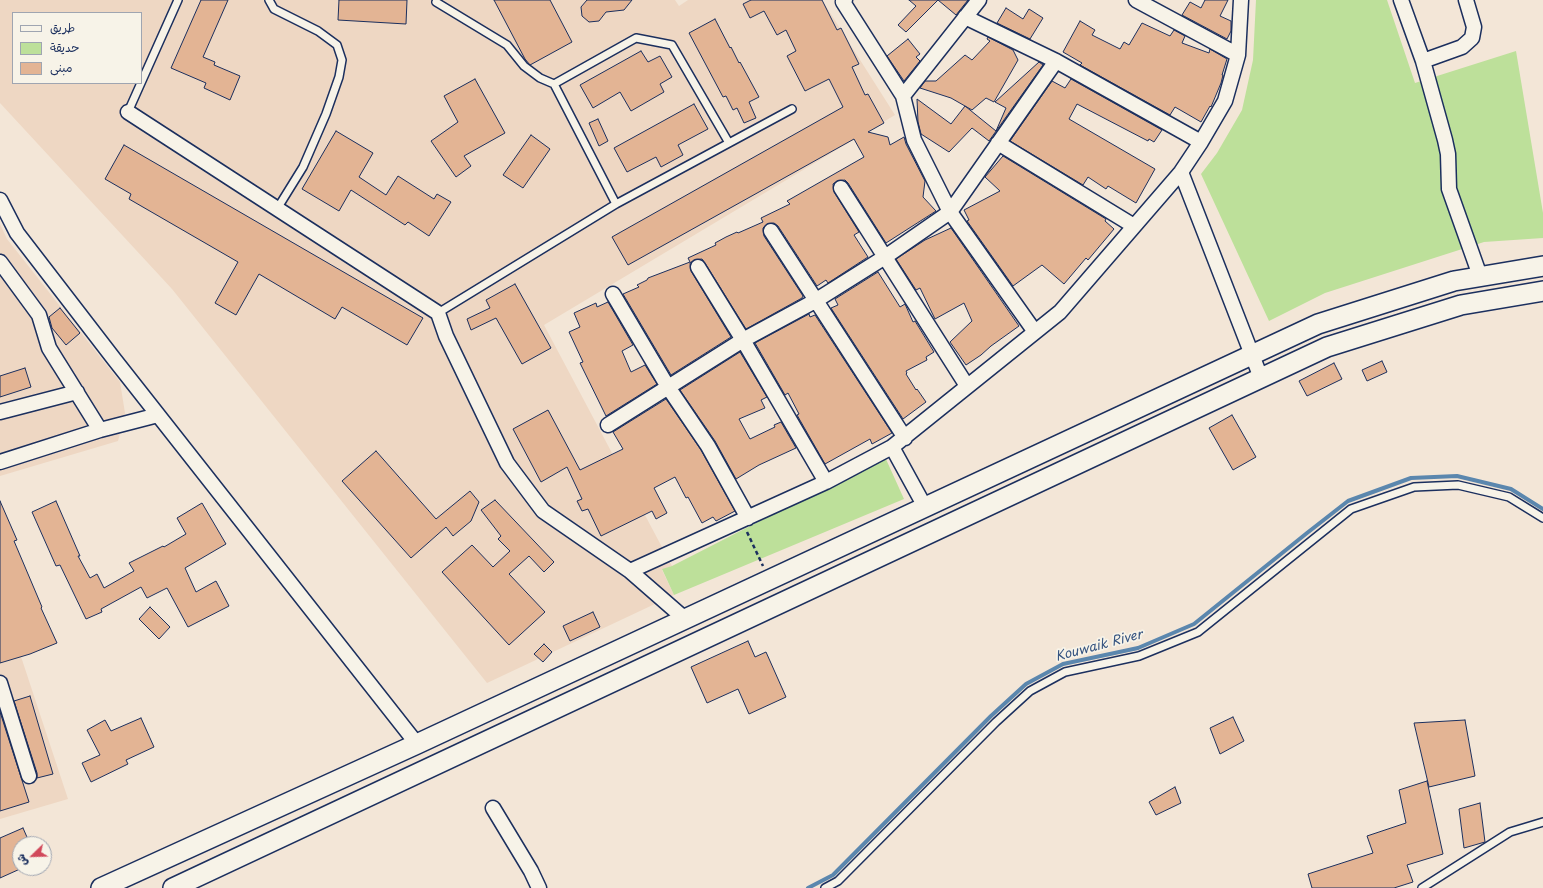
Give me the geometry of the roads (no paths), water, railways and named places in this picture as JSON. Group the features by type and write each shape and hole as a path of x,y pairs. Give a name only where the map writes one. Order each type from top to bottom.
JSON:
{"main road":[{"path":"101,888 417,744 1318,324 1454,281 1543,266"},
{"path":"173,888 1327,347 1453,307 1543,291"},
{"path":"860,538 870,561"}],"street":[{"path":"845,0 842,2 903,96 914,140 950,212 1035,332"},
{"path":"903,96 979,0"},
{"path":"1136,0 1238,55"},
{"path":"630,571 826,482 892,447 1060,312 1181,172 1202,142 1225,100 1238,55 1241,0"},
{"path":"1401,0 1423,62 1445,140 1448,154 1449,189 1480,276"},
{"path":"1423,62 1462,47 1472,38 1474,27 1466,0"},
{"path":"965,17 1056,61 1202,142"},
{"path":"608,425 743,340 815,301 884,257 950,212 1056,61"},
{"path":"128,112 438,313 446,336 507,463 543,511 630,571 685,619"},
{"path":"998,143 1134,226"},
{"path":"1181,172 1261,378"},
{"path":"841,188 967,386"},
{"path":"0,200 17,233 417,744"},
{"path":"771,231 904,438"},
{"path":"0,262 39,315 49,348 100,430"},
{"path":"698,267 743,340 826,482"},
{"path":"613,294 668,387 708,446 745,520"},
{"path":"0,412 77,392"},
{"path":"0,462 100,430 158,415"},
{"path":"892,447 925,507"},
{"path":"0,683 29,776"},
{"path":"493,808 531,871 539,888"}],"lane":[{"path":"142,81 178,0"},
{"path":"269,0 274,9 318,31 337,45 342,60 339,77 326,114 303,167 277,210"},
{"path":"436,2 507,45 524,66 540,78 554,84 616,204"},
{"path":"554,84 636,38 672,44 729,143"},
{"path":"128,112 140,84"},
{"path":"438,313 616,204 792,110"},
{"path":"825,888 838,881 996,722 1030,691 1065,672 1139,656 1198,632 1351,509 1414,487 1458,485 1509,497 1543,518"},
{"path":"1422,888 1463,864 1510,832 1543,822"}],"waterway":[{"name":"Kouwaik River","path":"808,888 833,875 991,716 1026,684 1063,664 1138,648 1194,624 1348,501 1411,478 1457,476 1511,489 1543,509"}]}
